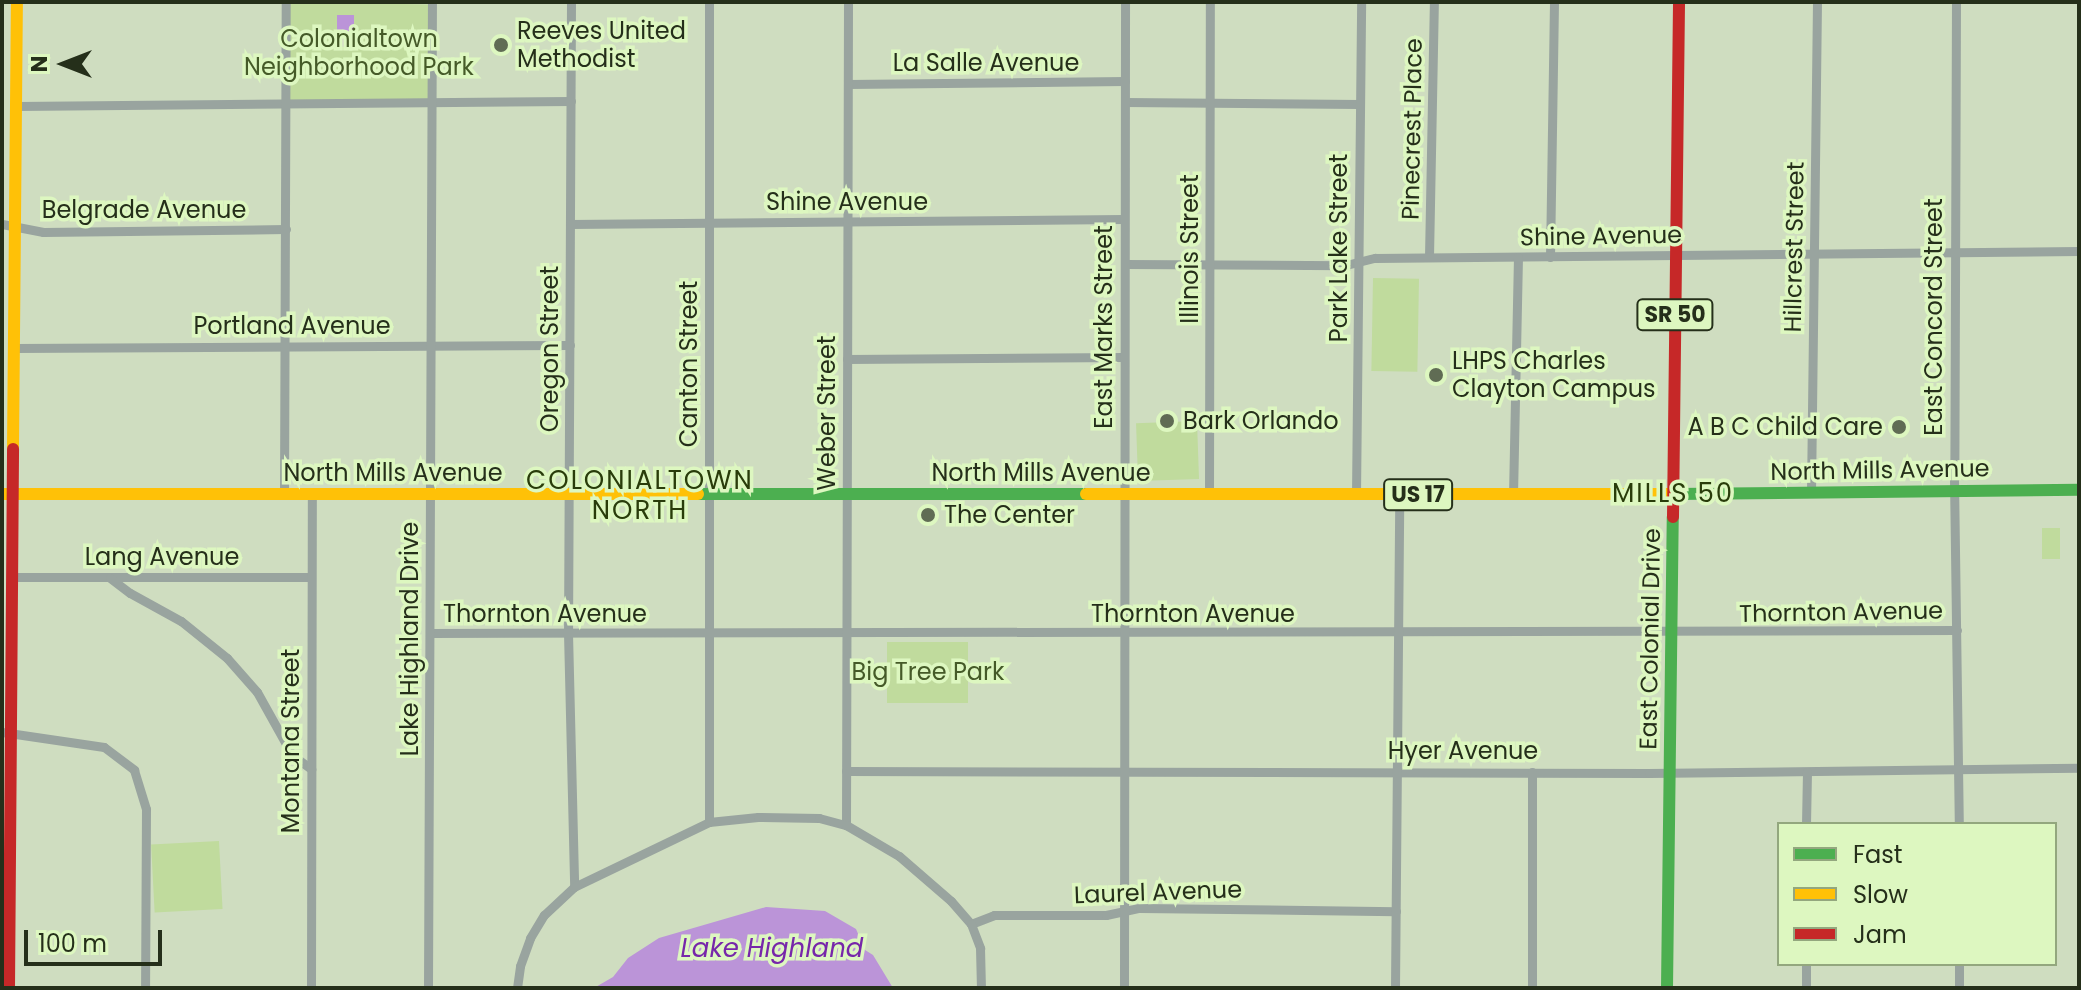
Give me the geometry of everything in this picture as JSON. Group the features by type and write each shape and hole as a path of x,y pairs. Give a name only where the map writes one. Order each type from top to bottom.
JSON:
{"main road":[{"path":"9,988 7,732 13,577 7,494 15,348 17,2"},
{"name":"East Colonial Drive","path":"1667,988 1679,2"},
{"name":"North Mills Avenue","path":"7,494 1124,496 2079,490"}],"street":[{"path":"284,495 286,2"},
{"name":"Lake Highland Drive","path":"428,988 432,2"},
{"name":"Oregon Street","path":"571,2 568,633 574,887"},
{"name":"Canton Street","path":"709,2 709,822"},
{"name":"Weber Street","path":"846,825 848,2"},
{"name":"East Marks Street","path":"1124,988 1125,2"},
{"name":"Illinois Street","path":"1209,495 1210,2"},
{"name":"Park Lake Street","path":"1356,495 1361,2"},
{"name":"Pinecrest Place","path":"1429,257 1434,2"},
{"path":"1550,257 1554,2"},
{"name":"Hillcrest Street","path":"1811,493 1817,2"},
{"name":"East Concord Street","path":"1956,2 1954,491 1959,822"},
{"name":"La Salle Avenue","path":"848,84 1125,81"},
{"path":"17,106 571,101"},
{"path":"1125,102 1359,104"},
{"name":"Shine Avenue","path":"570,224 1124,219"},
{"name":"Belgrade Avenue","path":"2,224 43,232 286,229"},
{"name":"Shine Avenue","path":"1125,264 1346,265 1375,258 2079,251"},
{"path":"1513,495 1518,257"},
{"name":"Portland Avenue","path":"15,348 570,345"},
{"path":"847,359 1124,357"},
{"name":"Montana Street","path":"311,988 312,495"},
{"path":"1395,988 1399,495"},
{"name":"Lang Avenue","path":"13,577 311,577"},
{"path":"110,578 130,593 181,621 227,658 257,692 292,755 311,769"},
{"name":"Thornton Avenue","path":"430,633 1672,634 1957,630"},
{"path":"7,732 104,747 134,770 146,809 145,988"},
{"name":"Hyer Avenue","path":"846,771 1670,773 2079,768"},
{"path":"1532,772 1532,988"},
{"path":"1806,822 1807,772"},
{"path":"517,988 520,966 530,938 544,915 574,887 709,822 793,817 846,825 877,840 951,901 971,924 980,948 981,988"},
{"name":"Laurel Avenue","path":"971,924 994,915 1106,915 1140,908 1396,911"},
{"path":"1806,966 1806,988"},
{"path":"1959,966 1959,988"}],"green space":[{"name":"Colonialtown Neighborhood Park","path":"286,2 432,5 430,107 284,104"},
{"path":"1373,278 1419,279 1417,372 1371,371"},
{"path":"1197,421 1199,479 1138,481 1136,423"},
{"path":"2042,528 2060,528 2060,559 2042,559"},
{"name":"Big Tree Park","path":"887,642 968,642 968,703 887,703"},
{"path":"219,841 223,909 155,912 151,845"}],"water":[{"path":"337,15 354,15 354,47 337,47"},
{"name":"Lake Highland","path":"766,907 825,911 856,929 865,950 873,955 893,988 594,988 613,977 628,958 659,938"}],"traffic: fast":[{"path":"1674,494 2079,490"},
{"path":"698,494 1086,494"},
{"path":"1667,988 1673,517"}],"traffic: slow":[{"path":"13,449 17,2"},
{"path":"2,494 698,494"},
{"path":"1086,494 1674,494"}],"traffic: jam":[{"path":"1673,517 1679,2"},
{"path":"9,988 13,449"}],"place":[{"name":"Reeves United Methodist","path":"501,45"},
{"name":"LHPS Charles Clayton Campus","path":"1436,375"},
{"name":"Bark Orlando","path":"1167,421"},
{"name":"A B C Child Care","path":"1899,427"},
{"name":"The Center","path":"928,515"}],"district":[{"name":"MILLS 50","path":"1673,494"},
{"name":"COLONIALTOWN NORTH","path":"640,496"}]}
